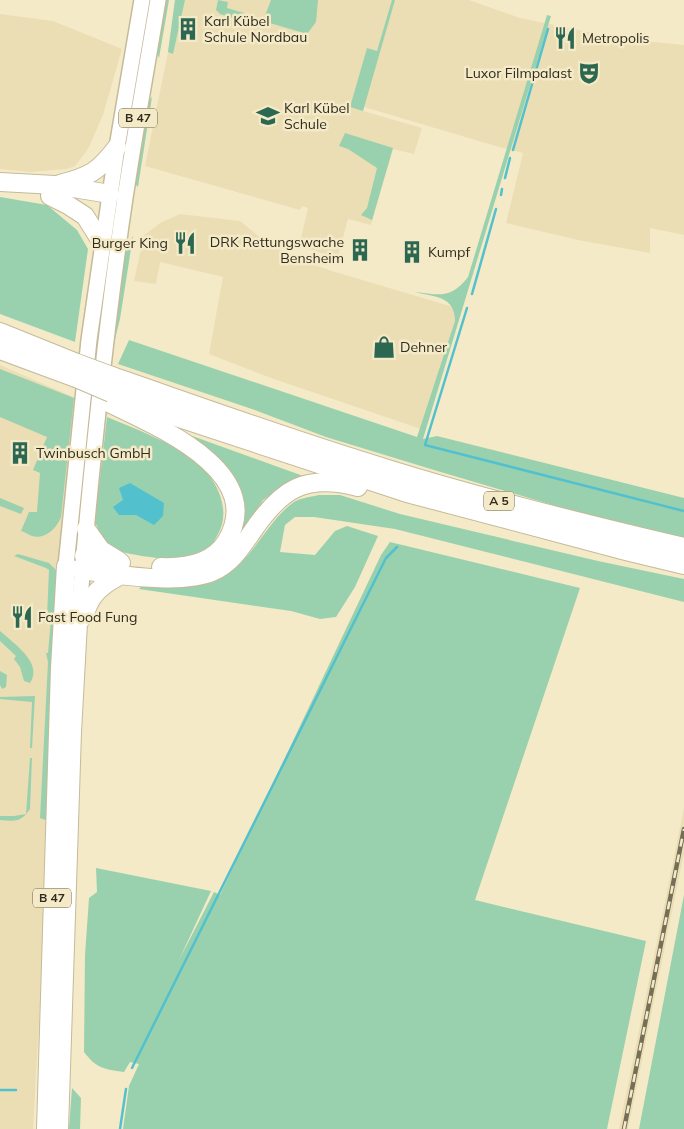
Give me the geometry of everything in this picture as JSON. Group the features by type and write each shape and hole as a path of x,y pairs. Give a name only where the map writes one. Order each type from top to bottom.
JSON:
{"highway":[{"path":"0,188 53,191 93,173 117,147"},
{"path":"0,182 117,201"},
{"path":"53,191 84,216 102,244"},
{"path":"0,322 8,327 22,342"},
{"name":"A 5","path":"0,332 22,342 76,376 232,436 407,493 684,565"},
{"path":"0,350 42,366 55,379 76,376 111,391 170,434 196,450 214,465 225,478 232,494 235,507 234,521 223,547 211,558 177,567 123,569 98,590 78,623"},
{"name":"A 5","path":"111,391 494,500 684,547"},
{"path":"76,561 182,578 193,578 212,572 225,565 235,556 267,510 292,489 318,482 342,482 379,492 407,493"},
{"path":"86,529 102,550 123,569"},
{"name":"B 47","path":"46,1129 60,668 76,561"},
{"name":"B 47","path":"59,1129 71,742 78,623"}],"main road":[{"name":"B 47","path":"76,561 86,529 105,344 117,201 117,147 142,0"},
{"name":"B 47","path":"78,623 76,561 79,430 102,244 117,201 158,0"}],"shaded area":[{"path":"175,0 469,0 520,18 622,39 684,45 684,235 650,228 650,253 578,240 506,223 523,153 364,107 363,111 422,128 414,154 393,149 371,225 348,219 338,257 299,247 308,208 302,206 300,210 145,166 168,52"},
{"path":"0,14 53,21 122,49 103,115 88,149 75,166 67,169 30,172 0,169"},
{"path":"180,214 240,221 262,239 294,258 460,309 424,430 271,378 209,354 223,277 160,262 156,284 134,281 144,235 162,222"},
{"path":"0,365 78,399 50,826 33,1129 0,1129"},
{"path":"684,808 684,854 628,1129 619,1129"}],"green space":[{"path":"163,0 169,0 159,58 156,50"},
{"path":"175,0 185,0 173,54 168,52"},
{"path":"218,0 228,2 227,8 244,13 241,20 220,14 216,10"},
{"path":"271,0 318,0 316,22 307,34 263,21"},
{"path":"392,0 395,0 363,111 350,107 367,48 377,51"},
{"path":"547,15 551,16 423,439 437,436 684,498 684,538 583,514 326,437 252,409 118,364 129,340 417,437 455,321 452,307 448,302 415,292 444,294 456,289 468,277"},
{"path":"152,97 138,187 134,183 146,104"},
{"path":"345,133 393,148 372,220 361,215 367,208 377,168 348,149 339,146"},
{"path":"0,197 47,205 77,230 88,249 75,342 0,314"},
{"path":"133,236 120,319 113,347 111,345 118,310 124,261 129,242"},
{"path":"0,369 74,398 61,517 57,525 46,535 37,537 21,531 29,512 37,512 40,473 33,470 47,437 0,417"},
{"path":"107,417 172,446 200,465 207,473 219,492 223,513 222,524 210,546 190,556 173,559 123,552 111,548 106,543 95,522"},
{"path":"170,428 306,477 288,482 263,500 228,549 241,503"},
{"path":"319,495 340,495 400,514 598,561 684,579 684,602 395,529 314,517 295,517 285,525 280,552 315,555 335,531 347,526 378,536 355,587 336,617 320,619 291,611 139,589 144,583 193,584 221,577 232,570 250,553 273,523 290,505 300,499"},
{"path":"0,498 24,508 21,514 0,506"},
{"path":"390,542 580,588 475,900 646,941 607,1129 123,1129 129,1086 139,1064 130,1062 124,1072 111,1070 97,1065 84,1052 85,955 89,898 97,892 96,868 211,891 179,960 214,892 220,895 381,555"},
{"path":"18,554 49,563 57,571 48,821 40,818 48,662 46,653 48,653 51,619 47,617 49,570 14,556"},
{"path":"0,631 19,647 30,661 33,668 33,676 30,683 24,681 20,667 14,659 16,656 0,641"},
{"path":"0,671 7,675 6,687 2,689 0,685"},
{"path":"35,696 32,748 30,748 32,702 0,699 0,697"},
{"path":"30,758 32,758 30,809 26,814"},
{"path":"26,814 20,819 10,821 0,820 0,816"},
{"path":"684,895 684,1129 639,1129"},
{"path":"72,1088 81,1098 80,1129 69,1129"}],"water":[{"path":"130,483 164,503 163,516 154,525 136,515 119,515 113,507 123,500 119,488"}],"waterway":[{"path":"513,150 548,29"},
{"path":"505,178 510,158"},
{"path":"501,195 502,189"},
{"path":"472,294 496,209"},
{"path":"467,308 425,445 684,511"},
{"path":"132,1068 386,558 397,547"},
{"path":"120,1129 126,1089"},
{"path":"0,1090 16,1090"}],"railway":[{"path":"624,1129 684,829"}],"place":[{"name":"Karl Kübel Schule Nordbau","path":"188,29"},
{"name":"Metropolis","path":"565,38"},
{"name":"Luxor Filmpalast","path":"589,73"},
{"name":"Karl Kübel Schule","path":"268,116"},
{"name":"Burger King","path":"185,243"},
{"name":"DRK Rettungswache Bensheim","path":"360,250"},
{"name":"Kumpf","path":"412,252"},
{"name":"Dehner","path":"384,347"},
{"name":"Twinbusch GmbH","path":"20,453"},
{"name":"Fast Food Fung","path":"22,617"}]}
